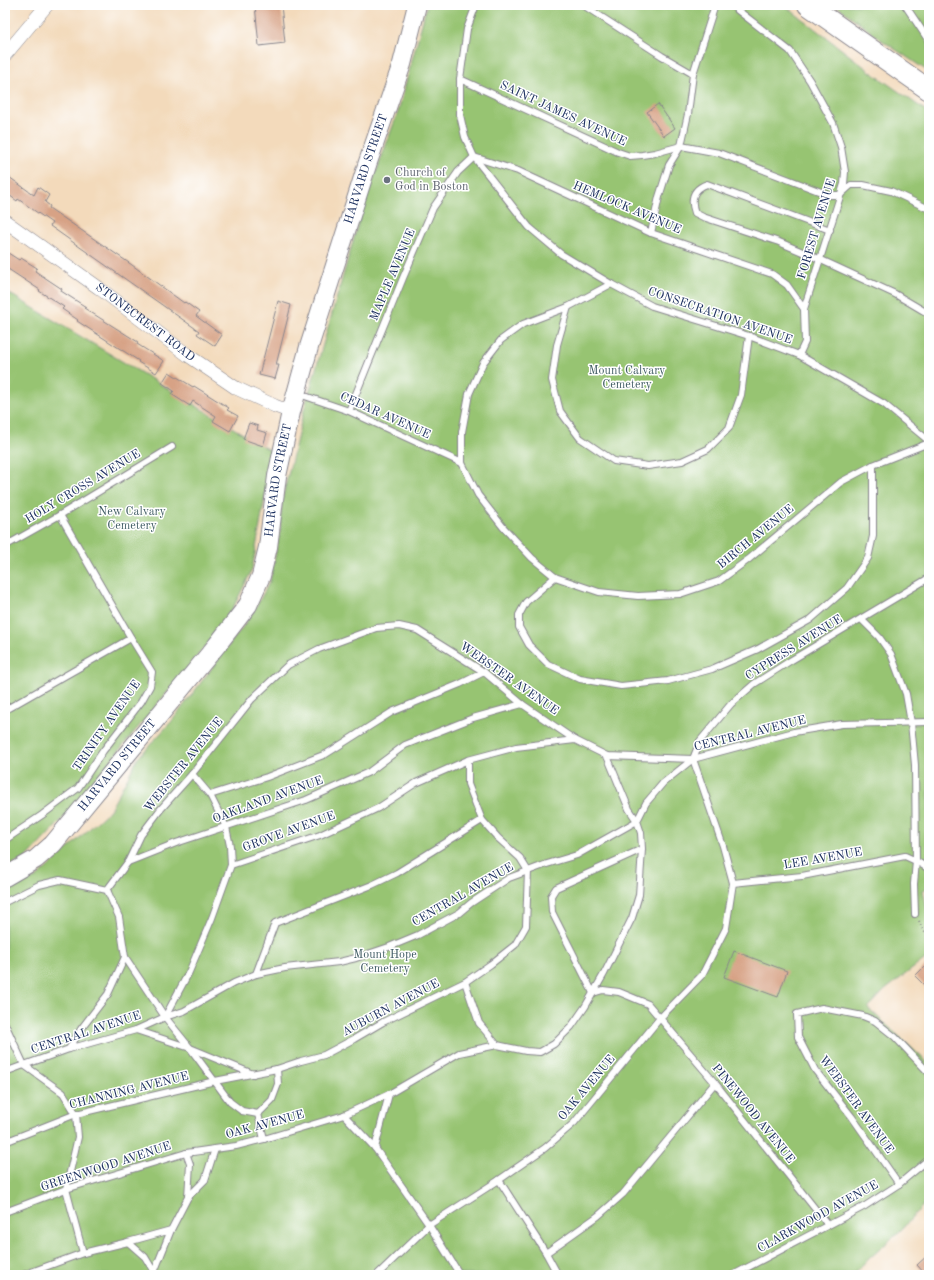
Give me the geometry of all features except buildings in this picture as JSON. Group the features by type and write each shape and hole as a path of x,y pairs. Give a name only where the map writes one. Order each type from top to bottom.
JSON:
{"main road":[{"name":"HARVARD STREET","path":"5,877 36,859 53,844 218,646 248,605 263,569 268,547 277,476 309,347 368,162 402,64 417,5"},
{"path":"808,5 929,90"}],"street":[{"path":"6,53 47,5"},
{"name":"STONECREST ROAD","path":"5,221 99,288 189,356 236,388 292,412"}],"lane":[{"name":"CONSECRATION AVENUE","path":"476,5 467,28 460,78 460,115 465,137 474,157 529,227 561,254 611,284 652,306 749,336 799,355 884,404 929,442"},
{"path":"583,5 662,56 693,74"},
{"path":"651,233 669,165 681,146 688,114 693,74 715,5"},
{"name":"FOREST AVENUE","path":"731,5 790,51 810,82 833,123 841,147 845,172 844,184 804,309 804,342 799,355"},
{"path":"905,5 929,41"},
{"name":"SAINT JAMES AVENUE","path":"460,78 618,152 630,156 655,153 681,146"},
{"path":"681,146 719,153 829,195 840,195 851,184 863,185 891,191 929,209"},
{"name":"HEMLOCK AVENUE","path":"474,157 518,171 651,233 772,274 787,285 804,309"},
{"name":"MAPLE AVENUE","path":"349,411 403,278 434,208 458,172 474,157"},
{"path":"830,230 707,184 699,187 693,196 693,207 695,213 779,242 820,259 895,294 929,314"},
{"name":"BIRCH AVENUE","path":"611,284 568,307 523,324 501,340 483,363 469,394 462,432 462,463 478,495 503,527 532,558 555,578 599,592 638,596 680,594 719,580 749,560 841,482 873,465 929,442"},
{"path":"568,307 557,345 552,380 560,411 580,438 614,461 648,466 682,461 708,449 729,428 741,395 749,336"},
{"name":"CEDAR AVENUE","path":"297,393 349,411 462,463"},
{"name":"HOLY CROSS AVENUE","path":"5,546 60,515 172,447"},
{"path":"555,578 526,602 519,615 520,627 529,645 548,664 580,679 621,686 668,681 712,669 758,649 810,620 847,588 868,558 873,536 873,465"},
{"name":"TRINITY AVENUE","path":"5,840 78,788 102,751 141,702 150,686 152,672 60,515"},
{"name":"CYPRESS AVENUE","path":"693,759 700,741 731,704 754,684 929,578"},
{"path":"861,619 879,637 891,654 906,694 912,723 915,765 915,914"},
{"name":"WEBSTER AVENUE","path":"107,890 128,862 141,835 252,699 288,665 319,650 376,628 399,626 417,630 484,672 522,704 575,740 607,756 693,759"},
{"path":"6,708 131,638"},
{"path":"210,795 267,777 326,754 392,712 460,684 484,672"},
{"name":"OAKLAND AVENUE","path":"128,862 176,843 306,800 369,772 405,746 473,718 522,704"},
{"name":"CENTRAL AVENUE","path":"5,1072 69,1049 136,1030 184,1011 234,983 256,974 285,968 339,962 356,958 418,935 459,913 471,903 509,878 577,855 637,821 646,803 663,783 693,759 794,732 842,724 929,722"},
{"name":"GROVE AVENUE","path":"166,1017 189,972 212,918 231,865 320,835 378,808 416,783 468,760 516,746 575,740"},
{"path":"465,982 478,1023 497,1045 526,1051 540,1052 554,1044 571,1028 585,1007 618,949 632,918 639,895 642,849 641,833 637,821 629,809 607,756"},
{"path":"693,759 723,846 733,883"},
{"path":"468,760 468,784 482,820 498,838 520,858 528,871"},
{"path":"192,774 210,795 226,827 230,846 231,865"},
{"path":"256,974 275,923 372,885 397,873 482,820"},
{"path":"593,993 552,912 551,896 556,888 642,849"},
{"name":"LEE AVENUE","path":"733,883 802,876 905,856 916,861"},
{"path":"916,861 929,869"},
{"name":"AUBURN AVENUE","path":"215,1081 277,1069 324,1056 383,1022 465,982 515,945 526,926 528,871"},
{"path":"5,902 39,885 60,880 107,890 118,917 125,957 166,1017 230,1102 242,1111 258,1114"},
{"name":"OAK AVENUE","path":"377,1275 429,1225 500,1180 545,1148 574,1123 660,1018 702,975 726,928 733,883"},
{"path":"69,1049 81,1029 108,994 125,957"},
{"name":"PINEWOOD AVENUE","path":"593,993 603,990 619,992 648,1004 715,1083 828,1225"},
{"name":"WEBSTER AVENUE","path":"899,1184 852,1117 815,1070 798,1037 797,1014 822,1008 863,1016 875,1021 895,1037 929,1073"},
{"path":"5,1024 24,1064 63,1093 76,1114 78,1137 66,1189 83,1253"},
{"path":"136,1030 190,1048 254,1074"},
{"name":"OAK AVENUE","path":"215,1149 264,1139 344,1115 389,1094 459,1053 497,1045"},
{"path":"258,1114 272,1100 278,1084 277,1069"},
{"name":"CHANNING AVENUE","path":"5,1142 76,1114 215,1081"},
{"path":"546,1253 598,1216 623,1194 715,1083"},
{"path":"375,1148 389,1094"},
{"path":"258,1114 264,1139"},
{"path":"344,1115 375,1148 429,1225 460,1275"},
{"path":"153,1274 171,1230 188,1197 205,1180 215,1149"},
{"name":"GREENWOOD AVENUE","path":"5,1212 66,1189 186,1153 215,1149"},
{"path":"186,1153 190,1164 188,1197"},
{"name":"CLARKWOOD AVENUE","path":"733,1275 865,1206 899,1184 929,1159"},
{"path":"500,1180 546,1253 558,1275"},
{"path":"23,1275 83,1253 171,1230"},
{"path":"128,1242 145,1257 153,1274"}],"path":[{"path":"915,914 923,930 929,937"}],"green space":[{"path":"427,5 784,5 871,72 929,113 929,887 923,890 929,919 929,956 885,990 868,1008 929,1064 929,1199 901,1230 851,1275 5,1275 5,892 37,877 110,810 138,758 172,721 242,628 255,609 270,581 280,532 282,500 304,410 361,214 398,112"},
{"path":"836,5 929,5 929,72 880,39"},
{"name":"New Calvary Cemetery","path":"5,291 273,452 252,570 227,620 59,823 26,858 5,868"}],"place":[{"name":"Church of God in Boston","path":"387,180"}],"park label":[{"name":"Mount Calvary Cemetery","path":"627,378"},
{"name":"Mount Hope Cemetery","path":"385,962"}]}
